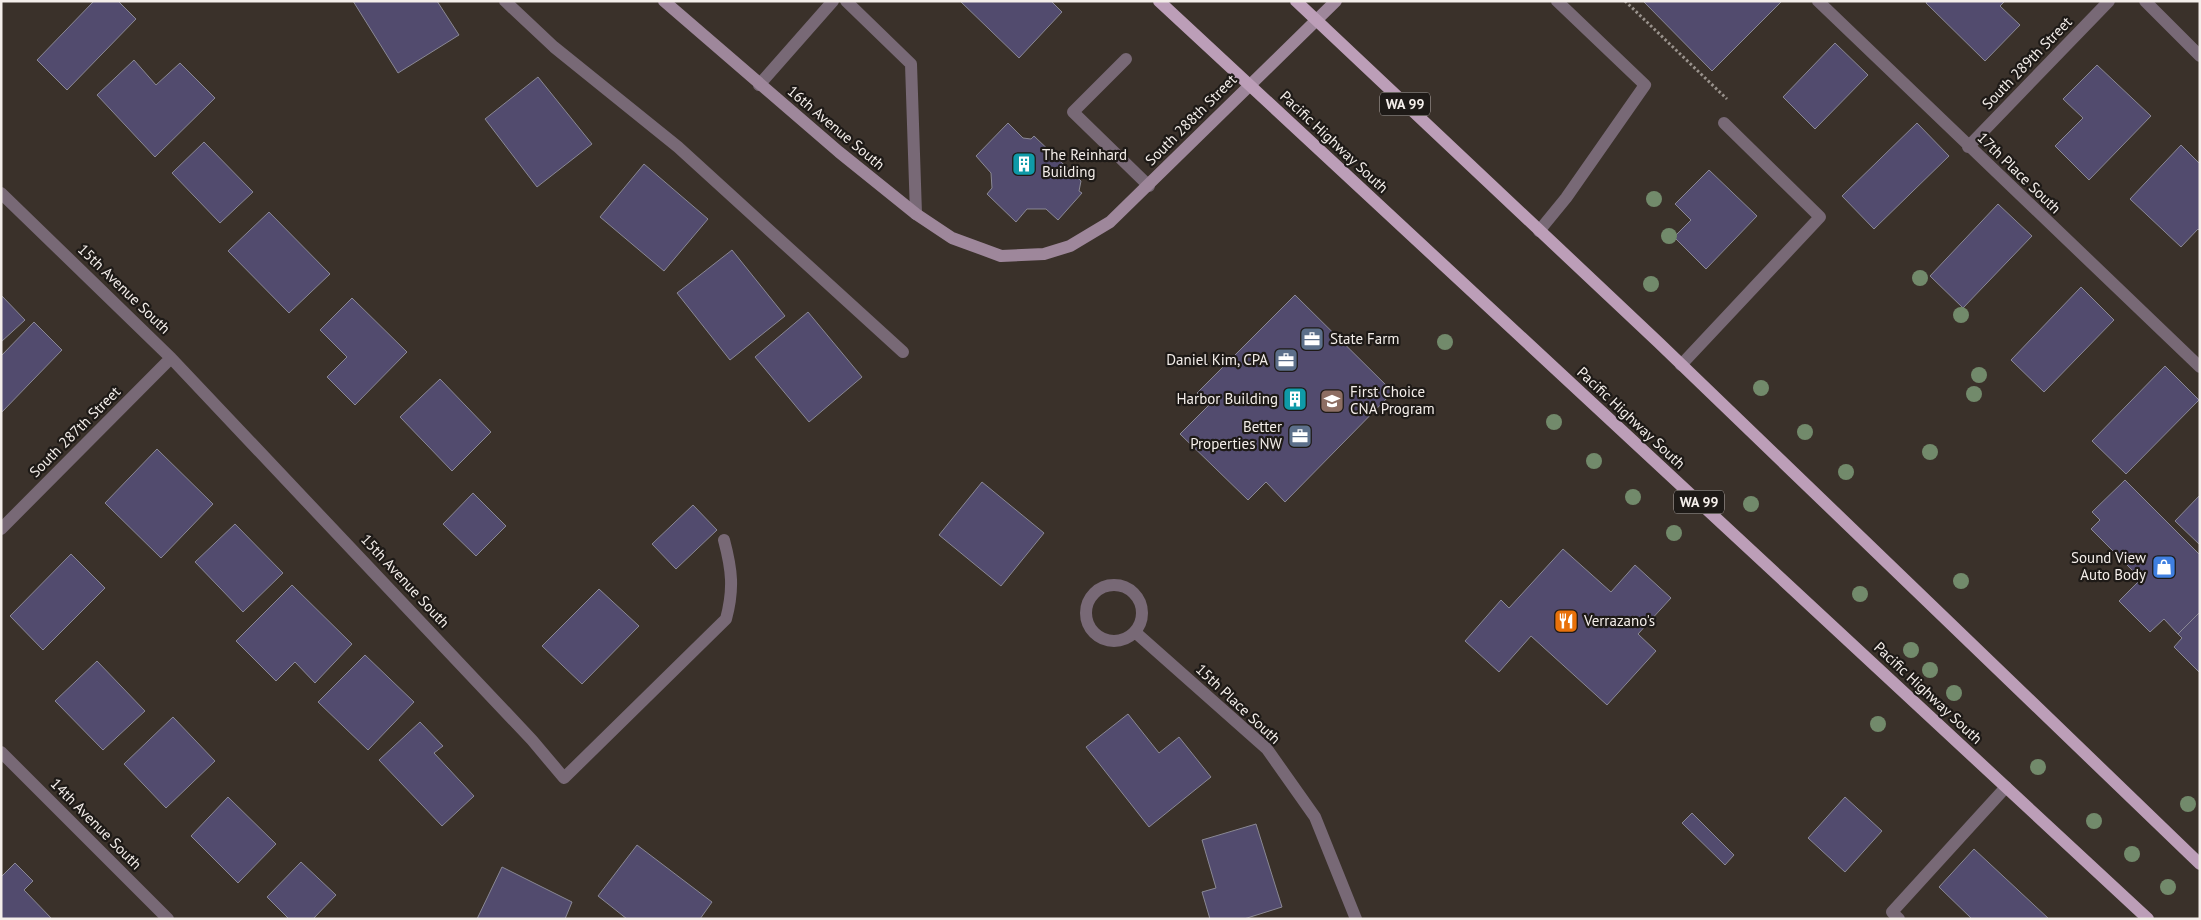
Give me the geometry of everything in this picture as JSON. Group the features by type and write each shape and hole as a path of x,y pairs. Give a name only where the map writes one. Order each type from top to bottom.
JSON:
{"main road":[{"name":"Pacific Highway South","path":"1159,1 2148,919"},
{"name":"WA 99","path":"1296,1 1682,365 2200,864"}],"street":[{"path":"505,1 554,47 678,147 903,352"},
{"name":"16th Avenue South","path":"664,1 759,84 916,214 952,238 1002,256"},
{"path":"759,84 833,1"},
{"path":"846,1 911,64 916,214"},
{"name":"South 288th Street","path":"1002,256 1044,254 1070,246 1110,222 1149,186 1336,1"},
{"path":"1539,230 1566,198 1645,85 1557,1"},
{"name":"17th Place South","path":"1818,1 1968,147 2200,367"},
{"name":"South 289th Street","path":"1968,147 2109,1"},
{"path":"2145,1 2200,56"},
{"path":"1126,59 1074,112 1149,186"},
{"path":"1682,365 1820,217 1724,123"},
{"name":"15th Avenue South","path":"1,193 171,358 532,740 564,778 726,619 730,602 732,569 724,540"},
{"name":"South 287th Street","path":"1,529 171,358"},
{"path":"1113,585 1124,587 1133,593 1140,601 1142,612 1141,623 1135,632 1126,638 1116,641 1106,640 1096,634 1090,626 1086,615 1088,605 1094,595 1102,588 1113,585"},
{"name":"15th Place South","path":"1135,632 1267,749 1315,817 1356,919"},
{"name":"14th Avenue South","path":"1,752 168,919"},
{"path":"1900,919 1892,912 2006,787"}],"path":[{"path":"1624,1 1729,100 1724,123"}],"building":[{"path":"94,1 118,1 136,19 67,90 37,60"},
{"path":"353,1 437,1 459,35 398,73"},
{"path":"960,1 1051,1 1062,12 1019,58"},
{"path":"1643,1 1782,1 1712,71"},
{"path":"1927,1 2005,1 2000,6 2020,25 1985,61 1926,3"},
{"path":"1835,43 1868,75 1815,129 1783,97"},
{"path":"134,60 156,85 180,63 215,98 155,157 97,95"},
{"path":"2097,65 2151,116 2089,180 2055,146 2083,118 2063,99"},
{"path":"538,77 592,144 537,187 485,119"},
{"name":"The Reinhard Building","path":"1008,123 1023,138 1031,139 1034,136 1081,181 1079,191 1082,193 1058,220 1046,209 1027,209 1016,222 987,194 992,188 991,173 976,156"},
{"path":"1917,123 1949,156 1874,229 1842,196"},
{"path":"204,142 253,192 220,223 172,173"},
{"path":"2181,145 2200,164 2200,231 2198,229 2181,247 2130,199"},
{"path":"644,164 708,219 664,271 600,217"},
{"path":"1709,170 1757,216 1706,269 1674,237 1691,220 1675,204"},
{"path":"1998,204 2032,236 1963,308 1930,276"},
{"path":"269,212 330,274 289,313 228,251"},
{"path":"732,250 785,316 730,360 677,293"},
{"path":"2081,287 2114,320 2044,392 2011,360"},
{"path":"1,295 25,320 1,342"},
{"name":"Harbor Building","path":"1295,295 1393,392 1285,502 1266,482 1248,500 1180,434 1209,405 1197,393"},
{"path":"352,298 407,352 355,405 327,377 347,357 320,330"},
{"path":"808,312 862,377 809,422 755,357"},
{"path":"34,322 62,350 1,413 1,356"},
{"path":"2165,366 2199,400 2126,474 2092,441"},
{"path":"440,379 491,432 452,471 400,417"},
{"path":"157,449 213,504 161,558 105,503"},
{"name":"Sound View Auto Body","path":"2125,480 2200,555 2200,612 2178,634 2164,619 2150,632 2119,601 2141,579 2091,529 2100,520 2092,512"},
{"path":"982,482 1044,533 1001,586 939,535"},
{"path":"473,493 506,526 476,556 443,524"},
{"path":"2200,495 2200,545 2175,521"},
{"path":"693,505 717,530 676,569 652,544"},
{"path":"235,524 283,573 243,612 195,562"},
{"name":"Verrazano's","path":"1563,549 1611,592 1635,565 1671,598 1638,634 1656,651 1607,705 1531,636 1499,672 1465,641 1501,600 1509,608"},
{"path":"71,554 105,588 43,650 10,616"},
{"path":"292,585 352,644 315,683 295,662 276,681 236,641"},
{"path":"599,589 639,626 582,684 542,646"},
{"path":"2200,612 2200,673 2174,647 2182,638 2178,634"},
{"path":"365,655 414,702 368,750 318,702"},
{"path":"97,661 145,711 103,750 55,701"},
{"path":"1128,714 1159,753 1179,737 1211,777 1149,827 1086,747"},
{"path":"173,717 215,761 166,808 124,764"},
{"path":"420,722 443,746 434,753 474,796 442,826 379,760"},
{"path":"228,797 276,844 238,883 191,836"},
{"path":"1845,797 1882,831 1845,872 1808,838"},
{"path":"1692,813 1734,855 1725,865 1682,823"},
{"path":"1256,824 1282,907 1244,919 1210,919 1202,892 1216,888 1202,840"},
{"path":"637,845 712,902 700,919 627,919 598,896"},
{"path":"1974,849 2049,919 1972,919 1939,887"},
{"path":"301,862 336,895 313,919 289,919 267,897"},
{"path":"15,863 33,881 24,890 52,919 1,919 1,877"},
{"path":"502,867 572,902 565,919 477,919"}],"place":[{"name":"The Reinhard Building","path":"1024,164"},
{"name":"State Farm","path":"1312,339"},
{"name":"Daniel Kim, CPA","path":"1286,360"},
{"name":"Harbor Building","path":"1295,399"},
{"name":"First Choice CNA Program","path":"1332,401"},
{"name":"Better Properties NW","path":"1300,436"},
{"name":"Sound View Auto Body","path":"2164,567"},
{"name":"Verrazano's","path":"1566,621"}]}
